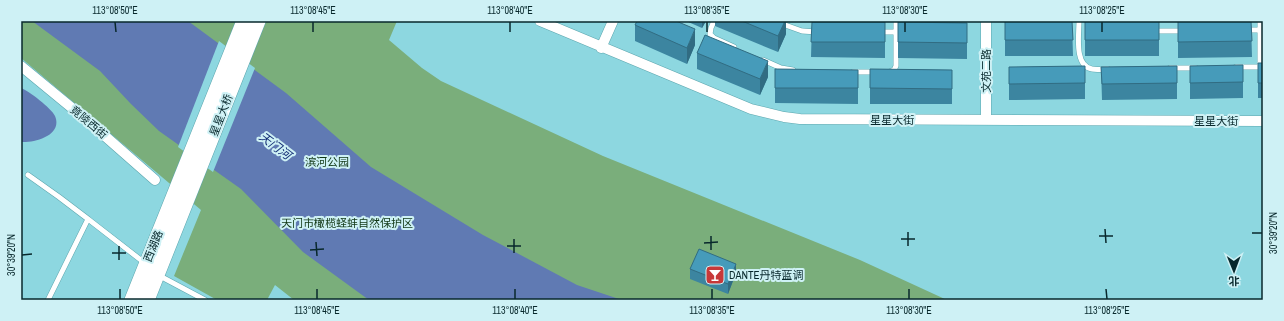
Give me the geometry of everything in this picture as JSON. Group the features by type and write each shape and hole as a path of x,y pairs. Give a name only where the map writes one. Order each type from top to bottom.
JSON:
{"main road":[{"name":"星星大桥","path":"174,193 250,23"},
{"name":"星星大桥","path":"188,201 250,23"},
{"name":"西湖路","path":"132,300 174,193"},
{"name":"西湖路","path":"147,300 188,201"}],"street":[{"name":"星星大街","path":"540,21 601,48 752,110 784,117 800,119 1263,121"},
{"path":"601,48 613,21"},
{"name":"文苑二路","path":"986,21 986,120"},
{"name":"竟陵西街","path":"21,66 155,180"}],"lane":[{"path":"714,21 710,28 710,34 714,38 741,50"},
{"path":"774,21 802,31 822,32"},
{"path":"849,72 888,72 894,70 896,66 896,21"},
{"path":"1079,21 1079,58 1084,66 1092,69 1116,69"},
{"path":"1228,68 1262,67 1260,21"},
{"path":"1236,30 1260,30"},
{"path":"1079,31 1087,31"},
{"path":"1150,31 1189,31"},
{"path":"874,32 896,32"},
{"path":"761,59 781,68 796,71"},
{"path":"1164,68 1204,68"},
{"path":"28,175 146,264"},
{"path":"48,300 88,219"},
{"path":"158,274 205,300"}],"green space":[{"name":"滨河公园","path":"21,21 397,21 389,40 422,68 441,81 603,156 860,260 947,300 294,300 275,285 267,300 217,300 174,276 201,210 21,58"}],"water":[{"name":"天门市橄榄蛏蚌自然保护区","path":"32,21 188,21 286,93 371,167 483,235 577,285 622,300 369,300 303,252 241,189 159,131 100,71"},
{"path":"21,88 40,100 55,116 55,128 51,133 40,139 21,142"}],"pier":[{"path":"219,41 255,68 213,172 178,147"}],"building":[{"path":"637,21 676,21 695,29 687,48 635,25"},
{"path":"742,21 785,21 778,36"},
{"path":"1005,21 1072,21 1073,40 1005,40"},
{"path":"1085,21 1159,21 1159,40 1085,40"},
{"path":"1178,21 1251,21 1252,41 1178,42"},
{"path":"812,22 885,22 885,42 811,42"},
{"path":"898,22 967,23 967,43 898,42"},
{"path":"705,35 768,61 760,79 697,53"},
{"path":"1258,63 1263,63 1263,83 1258,83"},
{"path":"1243,65 1243,82 1190,83 1190,66"},
{"path":"1085,66 1085,83 1009,84 1009,67"},
{"path":"1177,66 1177,83 1102,84 1101,67"},
{"path":"775,69 858,70 858,88 775,88"},
{"path":"870,69 952,70 952,89 870,88"},
{"path":"699,249 736,264 728,284 690,269"}],"place":[{"name":"DANTE丹特蓝调","path":"715,275"}],"water label":[{"name":"天门河","path":"275,146"}]}
